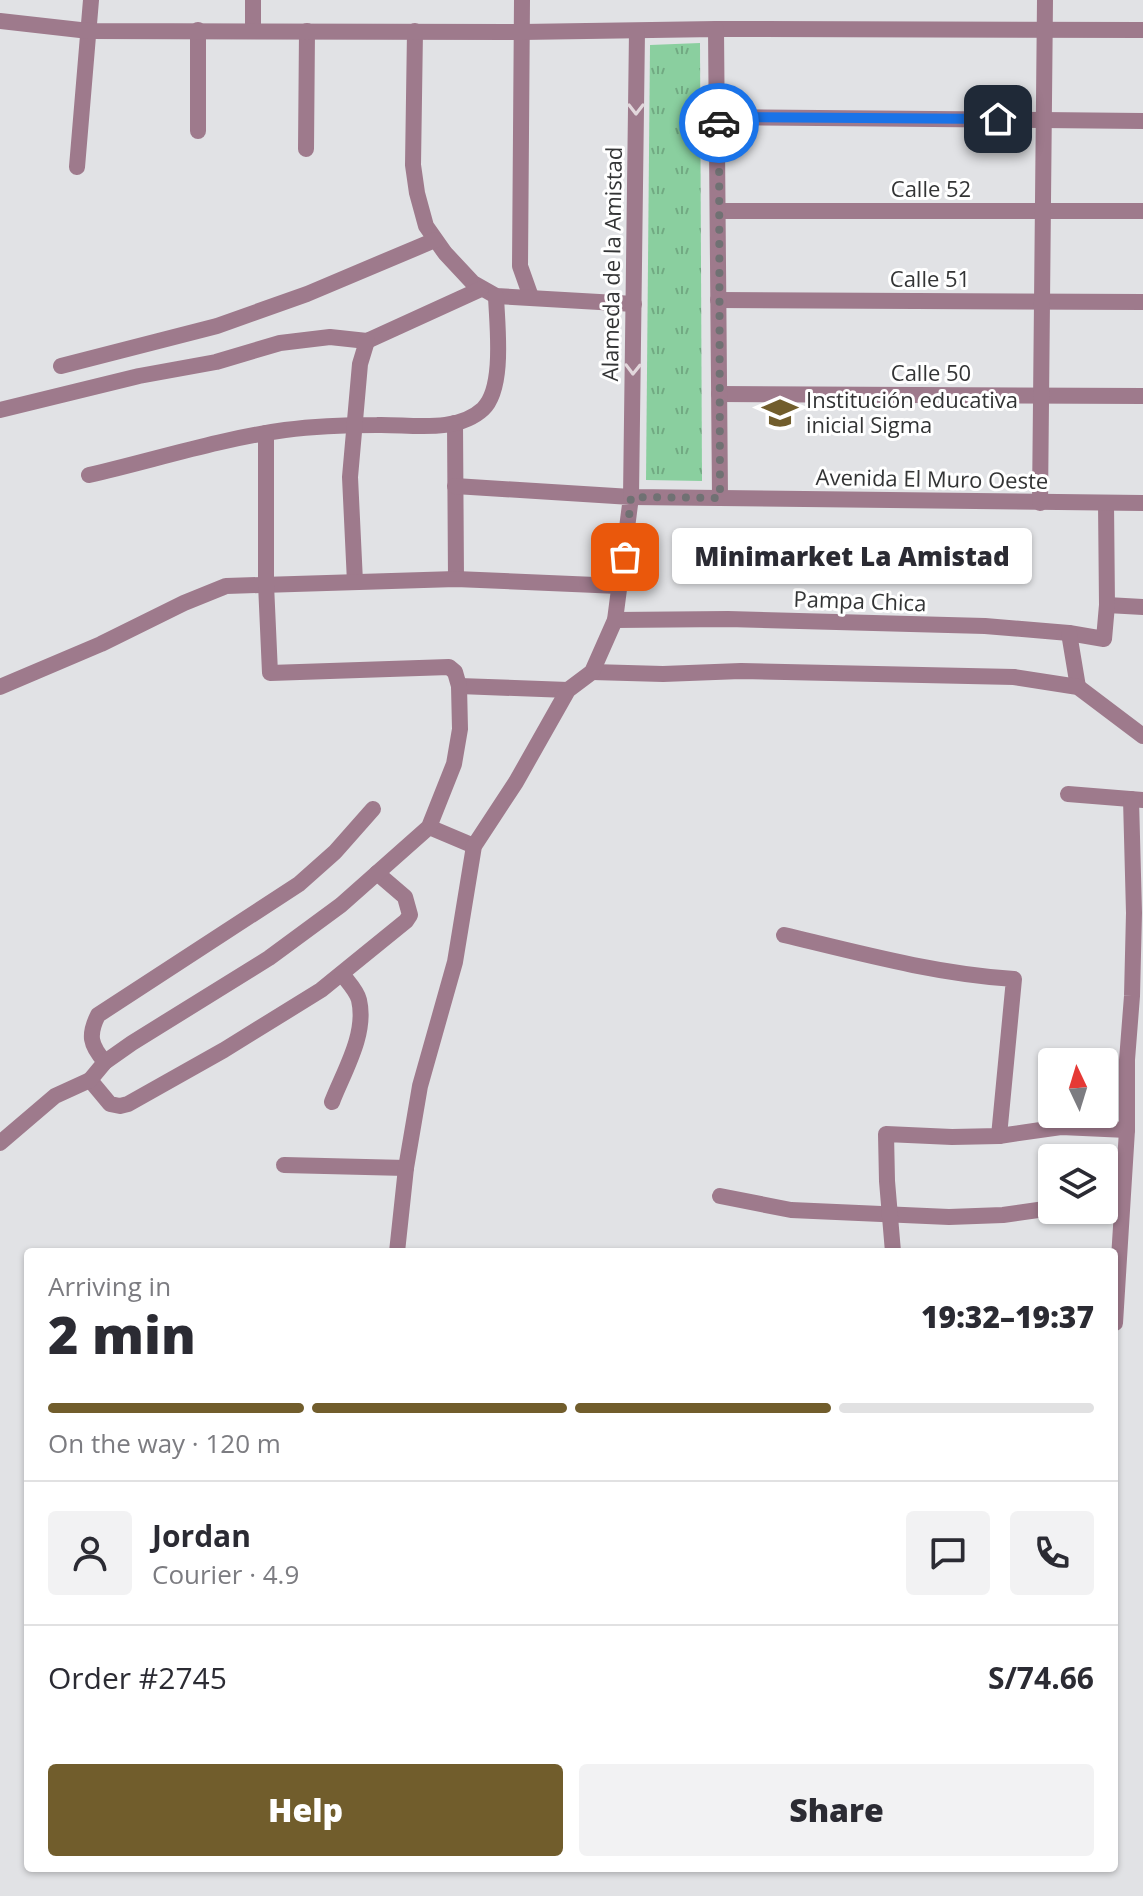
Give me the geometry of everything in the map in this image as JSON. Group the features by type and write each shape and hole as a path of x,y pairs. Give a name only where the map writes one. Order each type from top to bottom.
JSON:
{"street":[{"path":"77,167 91,0"},
{"path":"253,0 253,30"},
{"path":"522,0 520,266 531,297"},
{"path":"1040,503 1045,0"},
{"path":"0,21 89,31 1143,30"},
{"path":"716,29 720,498"},
{"path":"198,30 198,131"},
{"path":"306,149 307,31"},
{"path":"89,475 266,433 324,425 455,423 481,411 494,392 498,358 489,292 435,240 421,213 413,165 415,31"},
{"name":"Alameda de la Amistad","path":"592,672 615,620 631,497 637,31"},
{"path":"719,117 1143,121"},
{"name":"Calle 52","path":"719,211 1143,211"},
{"path":"61,366 217,326 307,294 435,240"},
{"path":"0,410 139,376 216,362 280,343 330,337 367,341 489,292 634,304"},
{"name":"Calle 51","path":"718,300 1143,302"},
{"path":"355,582 350,477 360,364 367,341"},
{"name":"Calle 50","path":"719,394 1143,396"},
{"path":"455,423 456,579"},
{"path":"0,1143 55,1096 90,1080 105,1062 269,958 341,905 429,827 454,764 460,729 459,686 455,672 449,667 270,673 266,584 266,433"},
{"name":"Avenida El Muro Oeste","path":"455,486 631,497 1143,503"},
{"path":"1106,503 1107,605 1143,607"},
{"path":"0,687 226,586 456,579 619,586"},
{"name":"Pampa Chica","path":"615,620 728,619 985,626 1104,639 1107,605"},
{"path":"1069,633 1078,687"},
{"path":"397,1248 406,1168 420,1086 455,962 474,846 516,782 568,690 592,672 1014,677 1078,687 1143,736"},
{"path":"459,686 568,690"},
{"path":"1068,794 1137,799 1135,1061 1127,1130 1118,1275"},
{"path":"105,1062 93,1049 90,1031 98,1015 299,884 335,852 373,809"},
{"path":"429,827 474,846"},
{"path":"90,1080 110,1104 128,1104 321,990 410,915 405,897 377,873"},
{"path":"784,935 908,963 984,977 1014,979 999,1136"},
{"path":"332,1102 358,1037 361,1021 359,997 342,974"},
{"path":"893,1248 886,1134 999,1136 1061,1127 1127,1130"},
{"path":"284,1165 406,1168"},
{"path":"720,1196 791,1210 949,1217 1038,1210"}],"green space":[{"path":"700,43 702,481 646,480 650,45"}],"way so far":[{"path":"625,557 631,497 720,498 719,123"}],"place":[{"name":"Institución educativa inicial Sigma","path":"780,413"},
{"name":"Minimarket La Amistad","path":"625,557"}],"route":[{"path":"719,123 719,117 998,119"}]}
